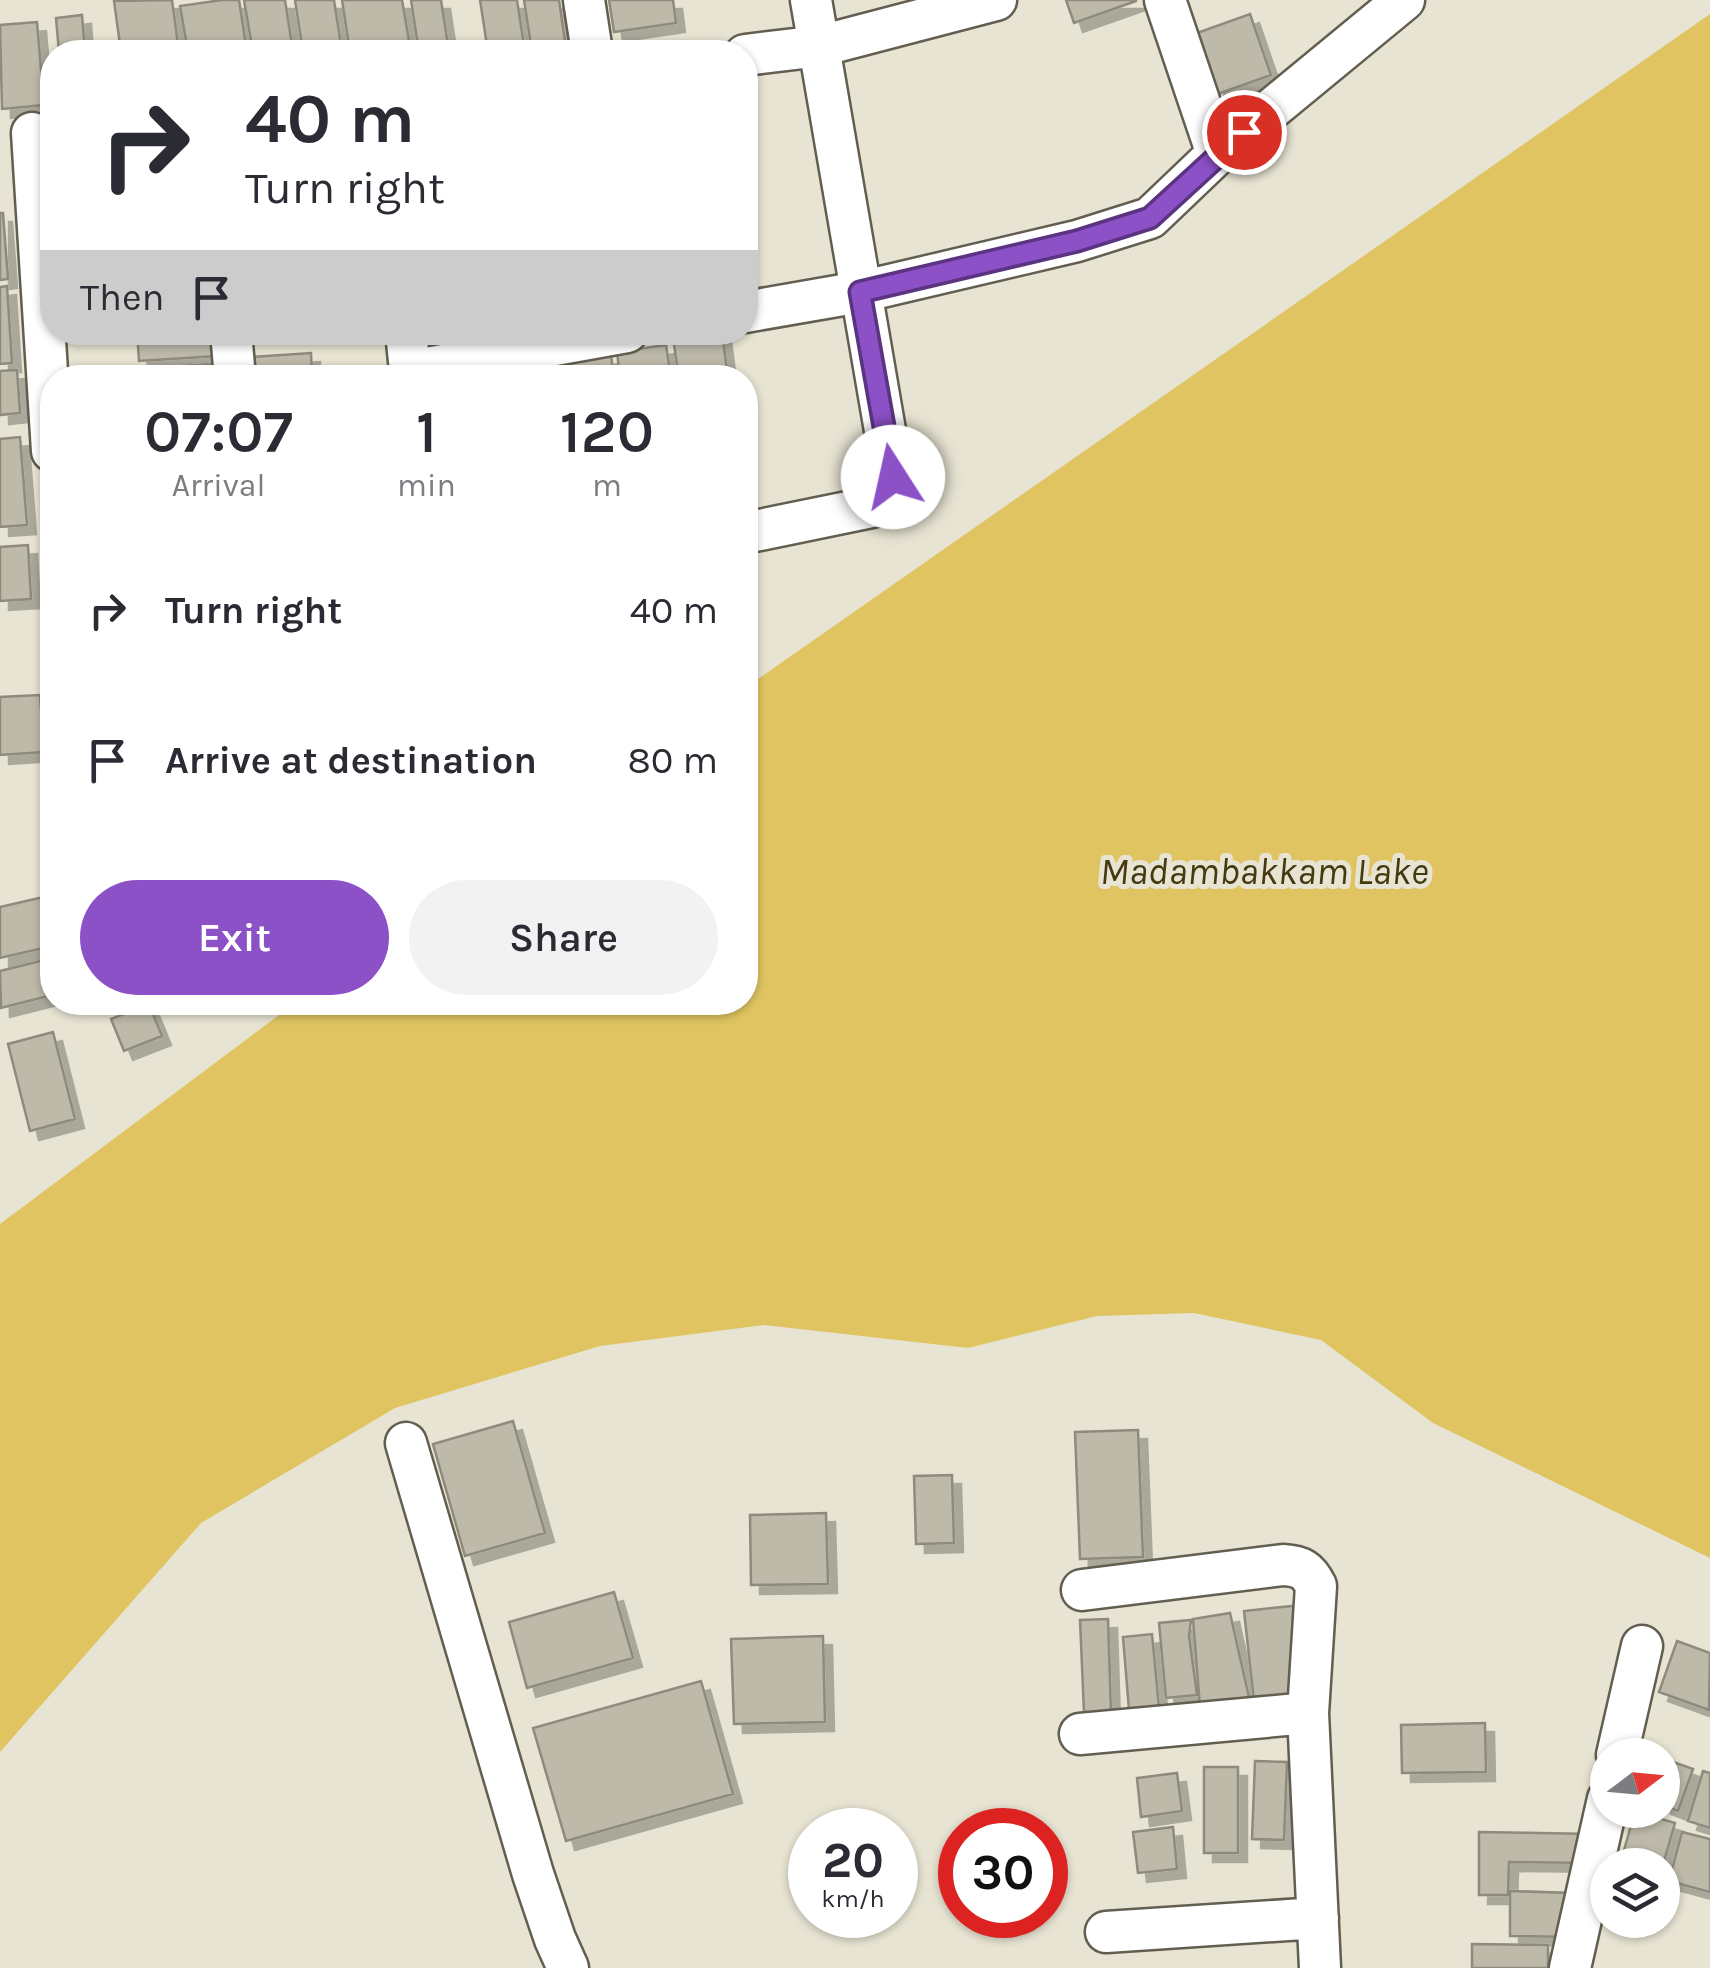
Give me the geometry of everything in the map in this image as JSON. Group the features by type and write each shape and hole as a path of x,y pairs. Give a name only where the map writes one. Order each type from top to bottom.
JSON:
{"street":[{"path":"584,0 590,40"},
{"path":"758,531 872,507 889,488 893,477 811,0"},
{"path":"758,54 820,46 996,0"},
{"path":"1165,0 1217,154"},
{"path":"758,310 860,292 1077,241 1150,218 1217,154 1404,0"},
{"path":"28,133 40,292"},
{"path":"409,360 526,345"},
{"path":"406,1443 534,1874 568,1968"},
{"path":"1082,1590 1282,1565 1298,1566 1309,1572 1316,1586 1308,1714 1320,1968"},
{"path":"1622,1738 1642,1646"},
{"path":"1080,1734 1308,1714"},
{"path":"1570,1968 1601,1828"},
{"path":"1106,1932 1318,1918"}],"water":[{"name":"Madambakkam Lake","path":"1710,14 1710,1558 1433,1423 1321,1340 1194,1313 1097,1316 968,1348 764,1325 600,1346 395,1408 201,1523 0,1752 0,1224 279,1015 758,1015 758,679"}],"building":[{"path":"172,0 177,40 119,40 114,1"},
{"path":"239,0 245,40 186,40 180,6"},
{"path":"244,0 285,0 291,40 251,40"},
{"path":"295,0 334,0 340,40 301,40"},
{"path":"342,0 402,0 409,40 348,40"},
{"path":"411,0 441,0 447,40 417,40"},
{"path":"480,0 517,0 523,40 486,40"},
{"path":"524,0 559,0 565,40 530,40"},
{"path":"609,0 673,0 676,23 614,32"},
{"path":"1066,0 1136,0 1136,1 1074,23"},
{"path":"1250,14 1271,75 1218,94 1197,33"},
{"path":"82,15 84,40 58,40 56,18"},
{"path":"37,22 40,105 2,109 0,25"},
{"path":"0,213 8,279 0,280"},
{"path":"7,286 12,363 0,364 0,287"},
{"path":"138,345 217,345 217,356 139,361"},
{"path":"666,345 669,365 618,365 617,352"},
{"path":"674,345 724,345 726,365 677,365"},
{"path":"311,353 311,365 252,365 252,357"},
{"path":"611,355 612,365 565,365 565,362"},
{"path":"17,370 20,413 0,415 0,371"},
{"path":"20,437 27,525 0,527 0,439"},
{"path":"28,545 31,599 0,601 0,547"},
{"path":"40,695 40,752 0,755 0,697"},
{"path":"40,898 40,949 0,958 0,907"},
{"path":"40,961 40,998 1,1008 0,971"},
{"path":"121,1015 153,1015 162,1036 124,1051 111,1019"},
{"path":"53,1032 75,1119 30,1131 8,1044"},
{"path":"513,1421 545,1533 465,1556 433,1444"},
{"path":"1138,1430 1143,1557 1080,1559 1075,1432"},
{"path":"952,1475 954,1543 916,1544 914,1476"},
{"path":"826,1513 828,1584 751,1585 750,1515"},
{"path":"614,1592 633,1658 527,1688 509,1622"},
{"path":"1302,1605 1292,1696 1254,1701 1244,1611"},
{"path":"1230,1613 1250,1702 1200,1707 1193,1619"},
{"path":"1108,1619 1111,1712 1084,1712 1080,1620"},
{"path":"1191,1620 1189,1636 1197,1695 1166,1698 1159,1623"},
{"path":"1152,1634 1159,1708 1129,1710 1123,1637"},
{"path":"823,1636 825,1722 734,1724 731,1639"},
{"path":"1677,1641 1710,1653 1709,1710 1659,1692"},
{"path":"701,1681 733,1794 566,1841 533,1728"},
{"path":"1485,1723 1486,1772 1402,1773 1401,1725"},
{"path":"1255,1761 1287,1762 1284,1840 1252,1839"},
{"path":"1680,1764 1693,1769 1680,1805"},
{"path":"1204,1767 1238,1767 1238,1853 1204,1853"},
{"path":"1703,1771 1710,1773 1710,1828 1688,1821"},
{"path":"1177,1773 1182,1811 1141,1817 1137,1778"},
{"path":"1173,1827 1177,1869 1138,1873 1133,1832"},
{"path":"1630,1828 1674,1828 1668,1848 1625,1848"},
{"path":"1479,1832 1592,1834 1590,1863 1509,1862 1508,1895 1479,1895"},
{"path":"1682,1832 1710,1839 1710,1892 1680,1884 1678,1848"},
{"path":"1510,1891 1574,1893 1574,1937 1510,1936"},
{"path":"1472,1944 1548,1945 1548,1968 1472,1968"}],"route":[{"path":"893,477 860,292 1077,241 1150,218 1244,132"}]}
